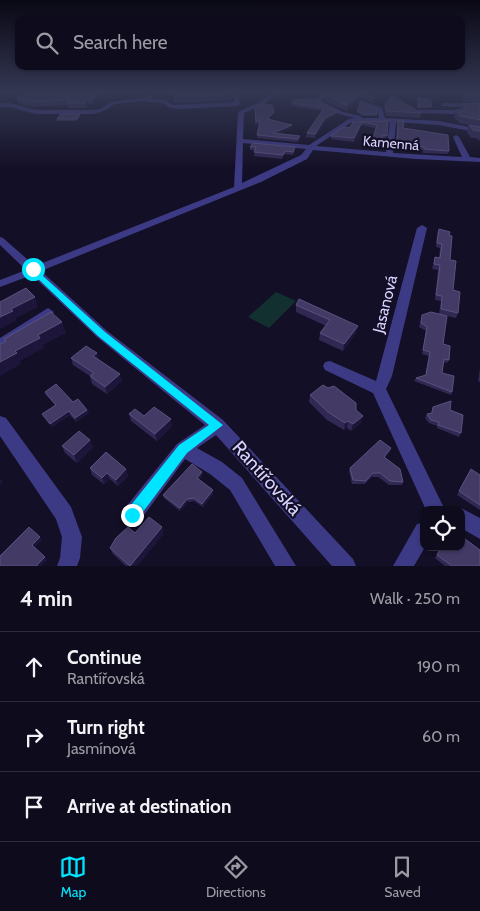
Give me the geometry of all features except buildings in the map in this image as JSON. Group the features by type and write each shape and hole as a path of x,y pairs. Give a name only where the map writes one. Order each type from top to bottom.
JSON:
{"street":[{"path":"238,187 241,117"},
{"path":"357,117 444,124 477,130 480,124"},
{"path":"0,284 238,187 304,157 311,147 346,122 363,119"},
{"path":"388,155 393,120"},
{"path":"456,136 467,159"},
{"name":"Kamenná","path":"240,141 388,155 480,160"},
{"name":"Jasanová","path":"379,389 385,376 422,228"},
{"name":"Rantířovská","path":"0,240 102,334 217,425 346,566"},
{"path":"0,344 48,312"},
{"path":"330,366 379,389 434,506"},
{"path":"0,423 64,514 72,537 70,558 67,566"},
{"path":"132,515 183,449 217,425"},
{"path":"183,449 216,468 236,484 286,566"},
{"path":"465,520 480,529"},
{"path":"404,566 420,538"}],"green space":[{"path":"276,292 296,301 269,328 248,317"}],"route":[{"path":"33,269 102,334 197,407 217,425 210,428 183,449 132,515"}]}
